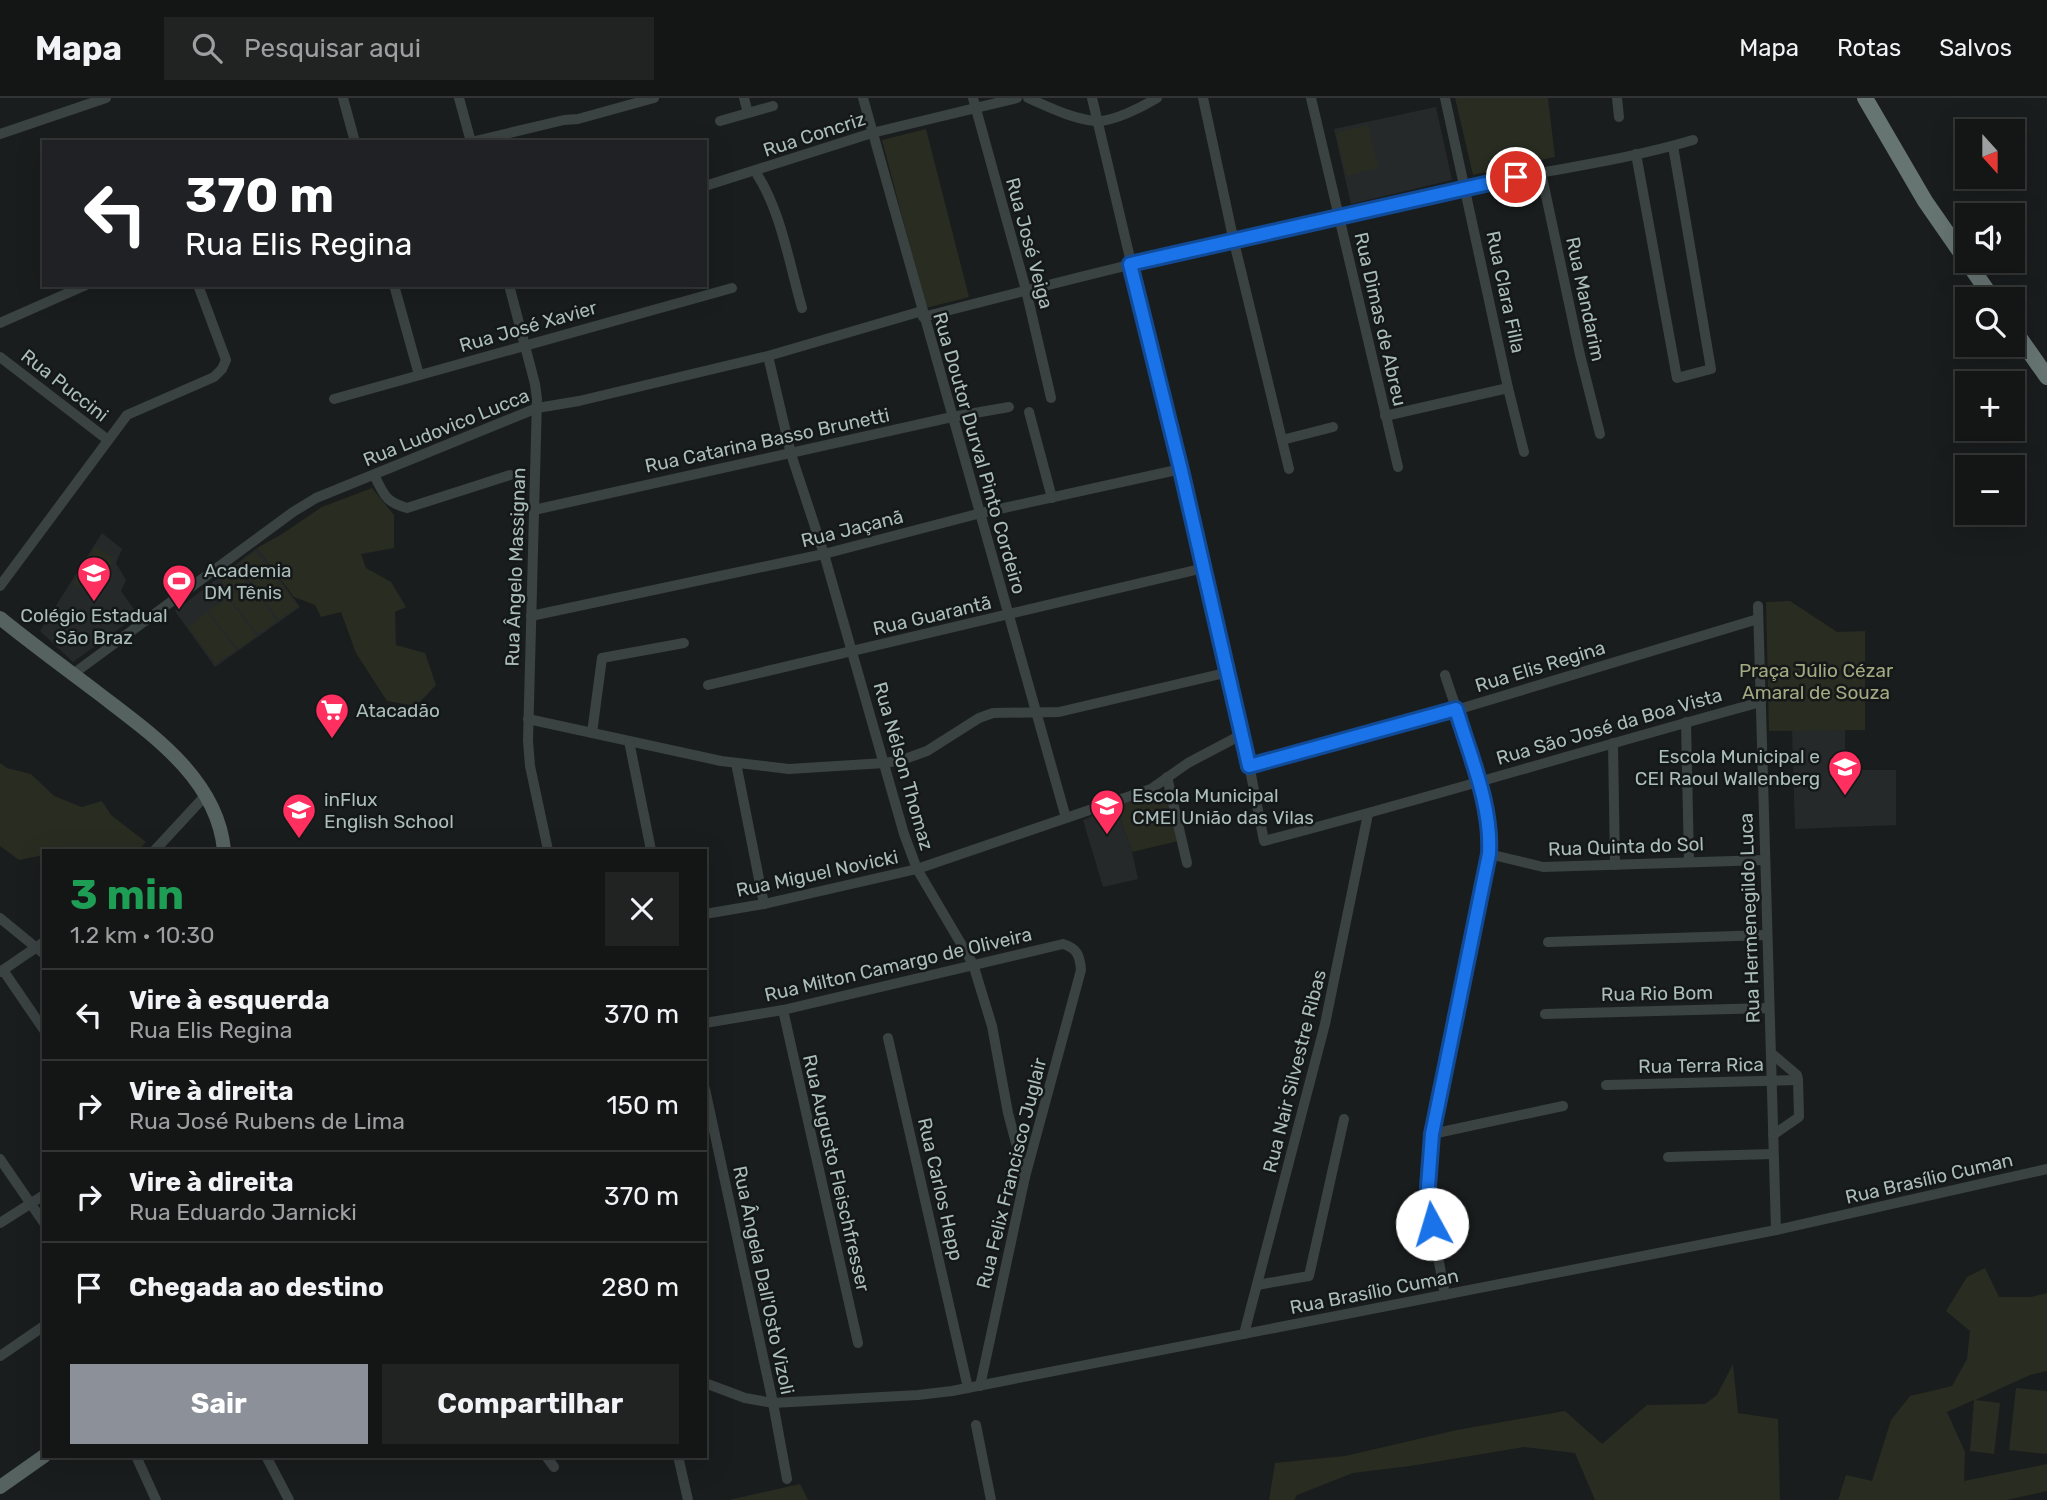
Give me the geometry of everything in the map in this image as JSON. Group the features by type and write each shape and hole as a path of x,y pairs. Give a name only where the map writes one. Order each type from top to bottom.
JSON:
{"highway":[{"path":"1865,98 1925,201 1985,287"},
{"path":"2025,346 2047,377"}],"main road":[{"path":"0,618 164,745 184,766 205,796 217,818 224,849"},
{"path":"0,1487 42,1457"}],"street":[{"path":"0,134 106,98"},
{"path":"343,98 354,140"},
{"path":"459,98 470,140"},
{"path":"479,140 578,119 654,98"},
{"path":"744,98 748,113"},
{"name":"Rua Doutor Durval Pinto Cordeiro","path":"863,98 1066,818"},
{"name":"Rua Concriz","path":"707,186 974,102 1017,98"},
{"path":"1028,98 1058,112 1097,121 1143,106 1157,98"},
{"path":"1092,98 1249,766"},
{"path":"1203,98 1234,242 1289,469"},
{"name":"Rua Dimas de Abreu","path":"1311,98 1398,467"},
{"name":"Rua Clara Filla","path":"1445,98 1524,452"},
{"path":"1617,98 1619,117"},
{"name":"Rua José Veiga","path":"974,102 1026,290 1051,398"},
{"path":"720,121 772,106"},
{"name":"Rua Ludovico Lucca","path":"73,674 293,512 316,498 537,408 579,401 768,356 923,314 1130,264 1466,187 1636,154 1693,140"},
{"path":"1636,154 1677,378 1711,369 1673,146"},
{"path":"755,171 764,185 775,213 802,308"},
{"name":"Rua Mandarim","path":"1541,172 1577,342 1600,434"},
{"path":"0,323 81,287"},
{"path":"0,586 127,415 214,377 222,369 226,360 199,287"},
{"path":"395,287 419,374"},
{"name":"Rua Ângelo Massignan","path":"510,287 535,384 537,408 528,719 530,766 548,849"},
{"name":"Rua José Xavier","path":"334,399 732,288"},
{"name":"Rua Nélson Thomaz","path":"768,356 791,454 853,651 904,834 917,869 973,964 992,1026 1008,1113 1025,1177"},
{"name":"Rua Puccini","path":"0,357 108,440"},
{"path":"1385,415 1508,388"},
{"name":"Rua Catarina Basso Brunetti","path":"534,510 952,417 1009,407"},
{"path":"1030,412 1052,498"},
{"path":"1282,440 1333,427"},
{"name":"Rua Jaçanã","path":"531,616 824,554 981,513 1181,470"},
{"path":"374,475 386,498 393,504 407,508 510,475"},
{"name":"Rua Guarantã","path":"708,685 1204,568"},
{"name":"Rua Hermenegildo Luca","path":"1758,606 1776,1230"},
{"name":"Rua Elis Regina","path":"1249,766 1456,709 1758,619"},
{"path":"592,733 602,658 684,643"},
{"path":"528,719 736,763 789,769 885,764 927,751 979,718 993,713 1059,712 1228,672"},
{"path":"1445,675 1489,822 1489,854 1432,1134 1428,1187 1445,1295"},
{"name":"Rua São José da Boa Vista","path":"1249,766 1264,841 1761,702"},
{"path":"1686,722 1689,862"},
{"name":"Rua Miguel Novicki","path":"707,914 764,904 917,869 1151,789 1188,763 1243,734"},
{"path":"629,741 652,849"},
{"path":"1613,743 1615,865"},
{"path":"736,763 764,904"},
{"path":"1167,777 1187,863"},
{"path":"156,849 205,796"},
{"name":"Rua Nair Silvestre Ribas","path":"1244,1334 1325,1024 1368,814"},
{"name":"Rua Quinta do Sol","path":"1489,854 1543,867 1765,860"},
{"path":"0,918 41,948 2,971 42,1027"},
{"path":"1548,942 1767,935"},
{"name":"Rua Milton Camargo de Oliveira","path":"707,1023 783,1010 1063,944 1073,947 1080,957 1081,970"},
{"name":"Rua Felix Francisco Juglair","path":"980,1386 1025,1177 1081,970"},
{"name":"Rua Rio Bom","path":"1545,1014 1769,1008"},
{"name":"Rua Augusto Fleischfresser","path":"783,1010 858,1343"},
{"name":"Rua Carlos Hepp","path":"888,1038 968,1388"},
{"path":"1771,1053 1797,1075 1799,1117 1773,1135"},
{"name":"Rua Terra Rica","path":"1606,1085 1798,1080"},
{"name":"Rua Ângela Dall'Osto Vizoli","path":"707,1098 787,1479"},
{"path":"1432,1134 1563,1106"},
{"path":"1257,1285 1309,1276 1344,1119"},
{"path":"1668,1157 1773,1154"},
{"path":"0,1159 42,1220"},
{"name":"Rua Brasílio Cuman","path":"707,1384 731,1394 773,1403 918,1395 968,1388 1776,1230 2047,1169"},
{"path":"0,1223 42,1196"},
{"path":"0,1356 42,1327"},
{"path":"976,1426 991,1500"},
{"path":"137,1458 156,1500"},
{"path":"267,1458 289,1500"},
{"path":"548,1458 554,1467"},
{"path":"678,1458 688,1500"}],"shaded area":[{"path":"1436,107 1452,180 1351,204 1334,129"},
{"name":"Colégio Estadual São Braz","path":"102,533 122,549 116,563 126,580 121,591 138,615 73,662 40,631"},
{"path":"257,548 300,607 215,667 175,611"},
{"name":"Escola Municipal e CEI Raoul Wallenberg","path":"1792,730 1845,730 1845,770 1896,770 1896,825 1795,829"},
{"name":"Escola Municipal CMEI União das Vilas","path":"1116,806 1138,879 1103,887 1083,820"}],"green space":[{"path":"1455,98 1548,98 1555,157 1473,175"},
{"path":"1368,125 1378,168 1347,176 1336,133"},
{"path":"926,129 969,297 926,308 882,140"},
{"path":"372,488 394,515 394,548 361,554 366,568 391,582 406,607 395,612 396,645 425,653 436,685 416,706 387,701 356,653 341,612 321,617 315,605 294,597 257,548 322,507"},
{"path":"95,547 115,559 93,596 73,583"},
{"path":"255,551 266,566 231,593 219,579"},
{"path":"268,566 298,607 279,620 250,581"},
{"path":"249,582 277,621 258,634 229,597"},
{"path":"228,598 257,636 238,649 208,611"},
{"name":"Praça Júlio Cézar Amaral de Souza","path":"1790,601 1837,632 1865,631 1865,730 1769,731 1766,602"},
{"path":"207,612 236,650 216,664 188,627"},
{"path":"0,763 7,768 31,774 54,796 82,807 102,801 111,815 146,842 140,849 42,849 42,855 19,860 0,846"},
{"path":"1167,790 1178,841 1132,852 1116,806"},
{"path":"1985,1268 1999,1297 2031,1297 2047,1293 2047,1371 2030,1375 1975,1400 2000,1403 1994,1454 1970,1451 1974,1400 1947,1412 1965,1452 1964,1481 2047,1464 2047,1491 2007,1500 1838,1500 1846,1475 1872,1481 1891,1420 1910,1396 1952,1386 1967,1359 1970,1331 1946,1311 1967,1277"},
{"path":"1733,1364 1738,1413 1778,1419 1780,1500 1595,1500 1575,1453 1524,1447 1353,1473 1297,1495 1294,1500 1269,1500 1275,1463 1345,1456 1457,1430 1565,1411 1602,1444 1647,1405 1705,1404 1717,1395"},
{"path":"2016,1388 2047,1391 2047,1454 2009,1450"},
{"path":"800,1484 808,1500 729,1500"}],"place":[{"name":"Colégio Estadual São Braz","path":"94,603"},
{"name":"Academia DM Tênis","path":"179,611"},
{"name":"Atacadão","path":"332,740"},
{"name":"Escola Municipal e CEI Raoul Wallenberg","path":"1845,797"},
{"name":"Escola Municipal CMEI União das Vilas","path":"1107,836"},
{"name":"inFlux English School","path":"299,840"}],"route":[{"path":"1432,1224 1428,1187 1432,1134 1490,839 1489,822 1456,709 1249,766 1181,470 1130,264 1516,177"}]}
